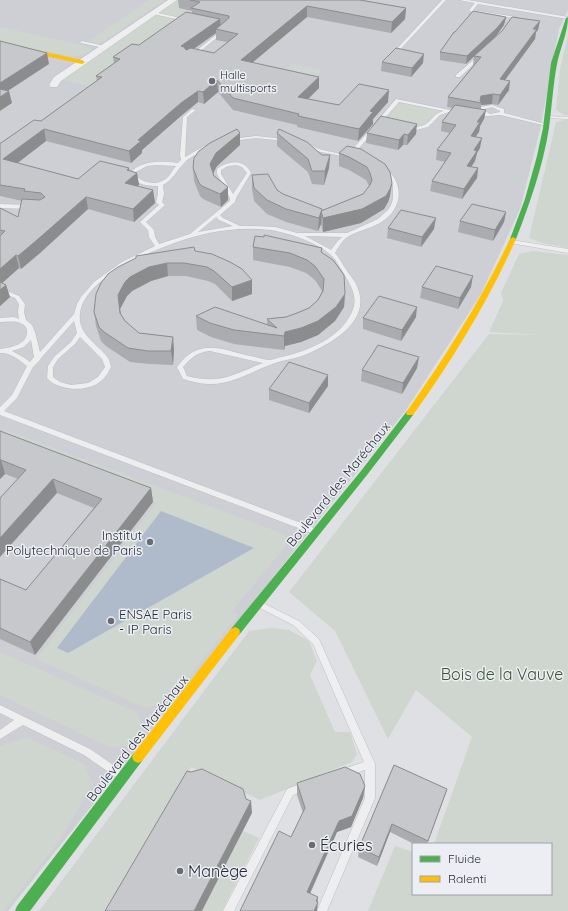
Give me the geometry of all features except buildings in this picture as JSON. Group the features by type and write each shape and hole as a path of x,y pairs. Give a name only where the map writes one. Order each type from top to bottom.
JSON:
{"street":[{"path":"54,85 57,79 174,0"},
{"name":"Boulevard des Maréchaux","path":"22,911 123,776 258,603 378,457 446,363 481,305 512,242 534,182 547,121 553,69 568,18"},
{"path":"0,44 82,62"}],"lane":[{"path":"393,55 444,0"},
{"path":"461,0 568,18"},
{"path":"477,3 471,10 472,11 514,17"},
{"path":"510,22 519,10"},
{"path":"154,14 190,21"},
{"path":"188,59 227,28 220,27"},
{"path":"82,42 104,47"},
{"path":"458,76 485,51"},
{"path":"350,156 398,100 457,113"},
{"path":"489,115 482,112 482,108 489,106 498,107 502,110 500,114"},
{"path":"184,161 182,155 185,117 194,110"},
{"path":"380,121 416,129 426,126 438,114 450,111"},
{"path":"473,116 500,114 547,121 568,118"},
{"path":"227,141 256,137 292,141"},
{"path":"299,142 318,150 357,158"},
{"path":"179,165 166,162 152,163 142,166 134,171 134,178 149,185 160,184 170,179 179,165 192,154 215,144"},
{"path":"191,235 217,216 234,201 233,198 249,173 248,169 242,165 234,163 223,166 219,170 219,174 233,198"},
{"path":"332,254 338,244 347,235 383,218 391,209 397,198 395,180 390,173 376,164"},
{"path":"158,247 150,230 144,222 162,205 159,202 161,194 160,184"},
{"path":"0,206 36,208"},
{"path":"217,216 239,227"},
{"path":"316,532 0,412 15,396 30,366 38,359 77,314 88,291 109,272 138,256 191,235 239,227 270,229 296,234 347,235"},
{"path":"270,362 244,357 216,349 199,350 186,358 180,367 185,377 200,382 218,382 236,377 270,362 298,355 318,347 338,335 349,323 356,306 357,299 355,289 332,254 296,234"},
{"path":"512,242 568,251"},
{"path":"0,290 17,297 22,304 21,312 23,321"},
{"path":"8,319 21,312"},
{"path":"77,314 80,333 105,358 108,367 100,379 89,385 71,387 58,384 50,378 50,367 56,358 73,343 80,333"},
{"path":"0,320 8,319 23,321 31,328 38,359"},
{"path":"2,351 20,346 26,342 32,332"},
{"path":"2,351 21,358 30,366"},
{"path":"258,603 296,623 316,642 370,764 370,798 322,911"},
{"path":"0,709 87,752 123,776"},
{"path":"0,735 22,720"},
{"path":"334,777 370,764"},
{"path":"228,911 290,792 312,784"}],"shaded area":[{"name":"Institut Polytechnique de Paris","path":"0,0 568,0 568,10 559,29 540,130 520,209 481,294 406,410 8,911 0,911"}],"green space":[{"path":"149,0 165,0 101,43 89,44 90,40"},
{"path":"177,0 262,0 227,27 95,88 60,79"},
{"path":"0,27 82,45 92,49 91,52 74,57 0,42"},
{"path":"568,35 568,115 564,115 556,110 560,69"},
{"path":"291,64 322,70 315,78 283,71"},
{"path":"404,103 445,111 435,115 421,126 412,127 388,117 399,104"},
{"path":"568,120 568,248 542,243 529,238 556,122"},
{"name":"Bois de la Vauve","path":"533,251 568,255 568,911 368,911 395,846 412,852 412,895 552,895 552,843 434,843 472,737 416,690 388,739 335,631 289,592 489,334 541,335 489,332 503,301 501,293 519,254"},
{"path":"6,430 284,534 289,542 232,611 238,615 169,702 146,708 36,659 156,503 0,442 0,436"},
{"path":"272,628 289,630 309,641 317,661 310,675 335,732 350,732 357,754 352,762 260,800 191,767 112,911 39,911 249,631"},
{"path":"0,652 138,713 148,743 111,748 0,695"},
{"path":"27,737 84,764 93,784 60,840 4,911 0,911 0,746"},
{"path":"243,831 259,838 222,911 202,911"}],"water":[{"path":"161,511 254,548 68,653 57,648"}],"traffic: fast":[{"path":"513,239 528,199 540,156 546,128 554,63 568,18"},
{"path":"235,632 364,473 410,413"},
{"path":"22,911 138,757"}],"traffic: slow":[{"path":"0,44 82,62"},
{"path":"410,413 466,329 491,285 513,239"},
{"path":"138,757 235,632"}],"place":[{"name":"Halle multisports","path":"212,81"},
{"name":"Institut Polytechnique de Paris","path":"150,542"},
{"name":"ENSAE Paris - IP Paris","path":"111,621"},
{"name":"Écuries","path":"312,845"},
{"name":"Manège","path":"180,871"}]}
